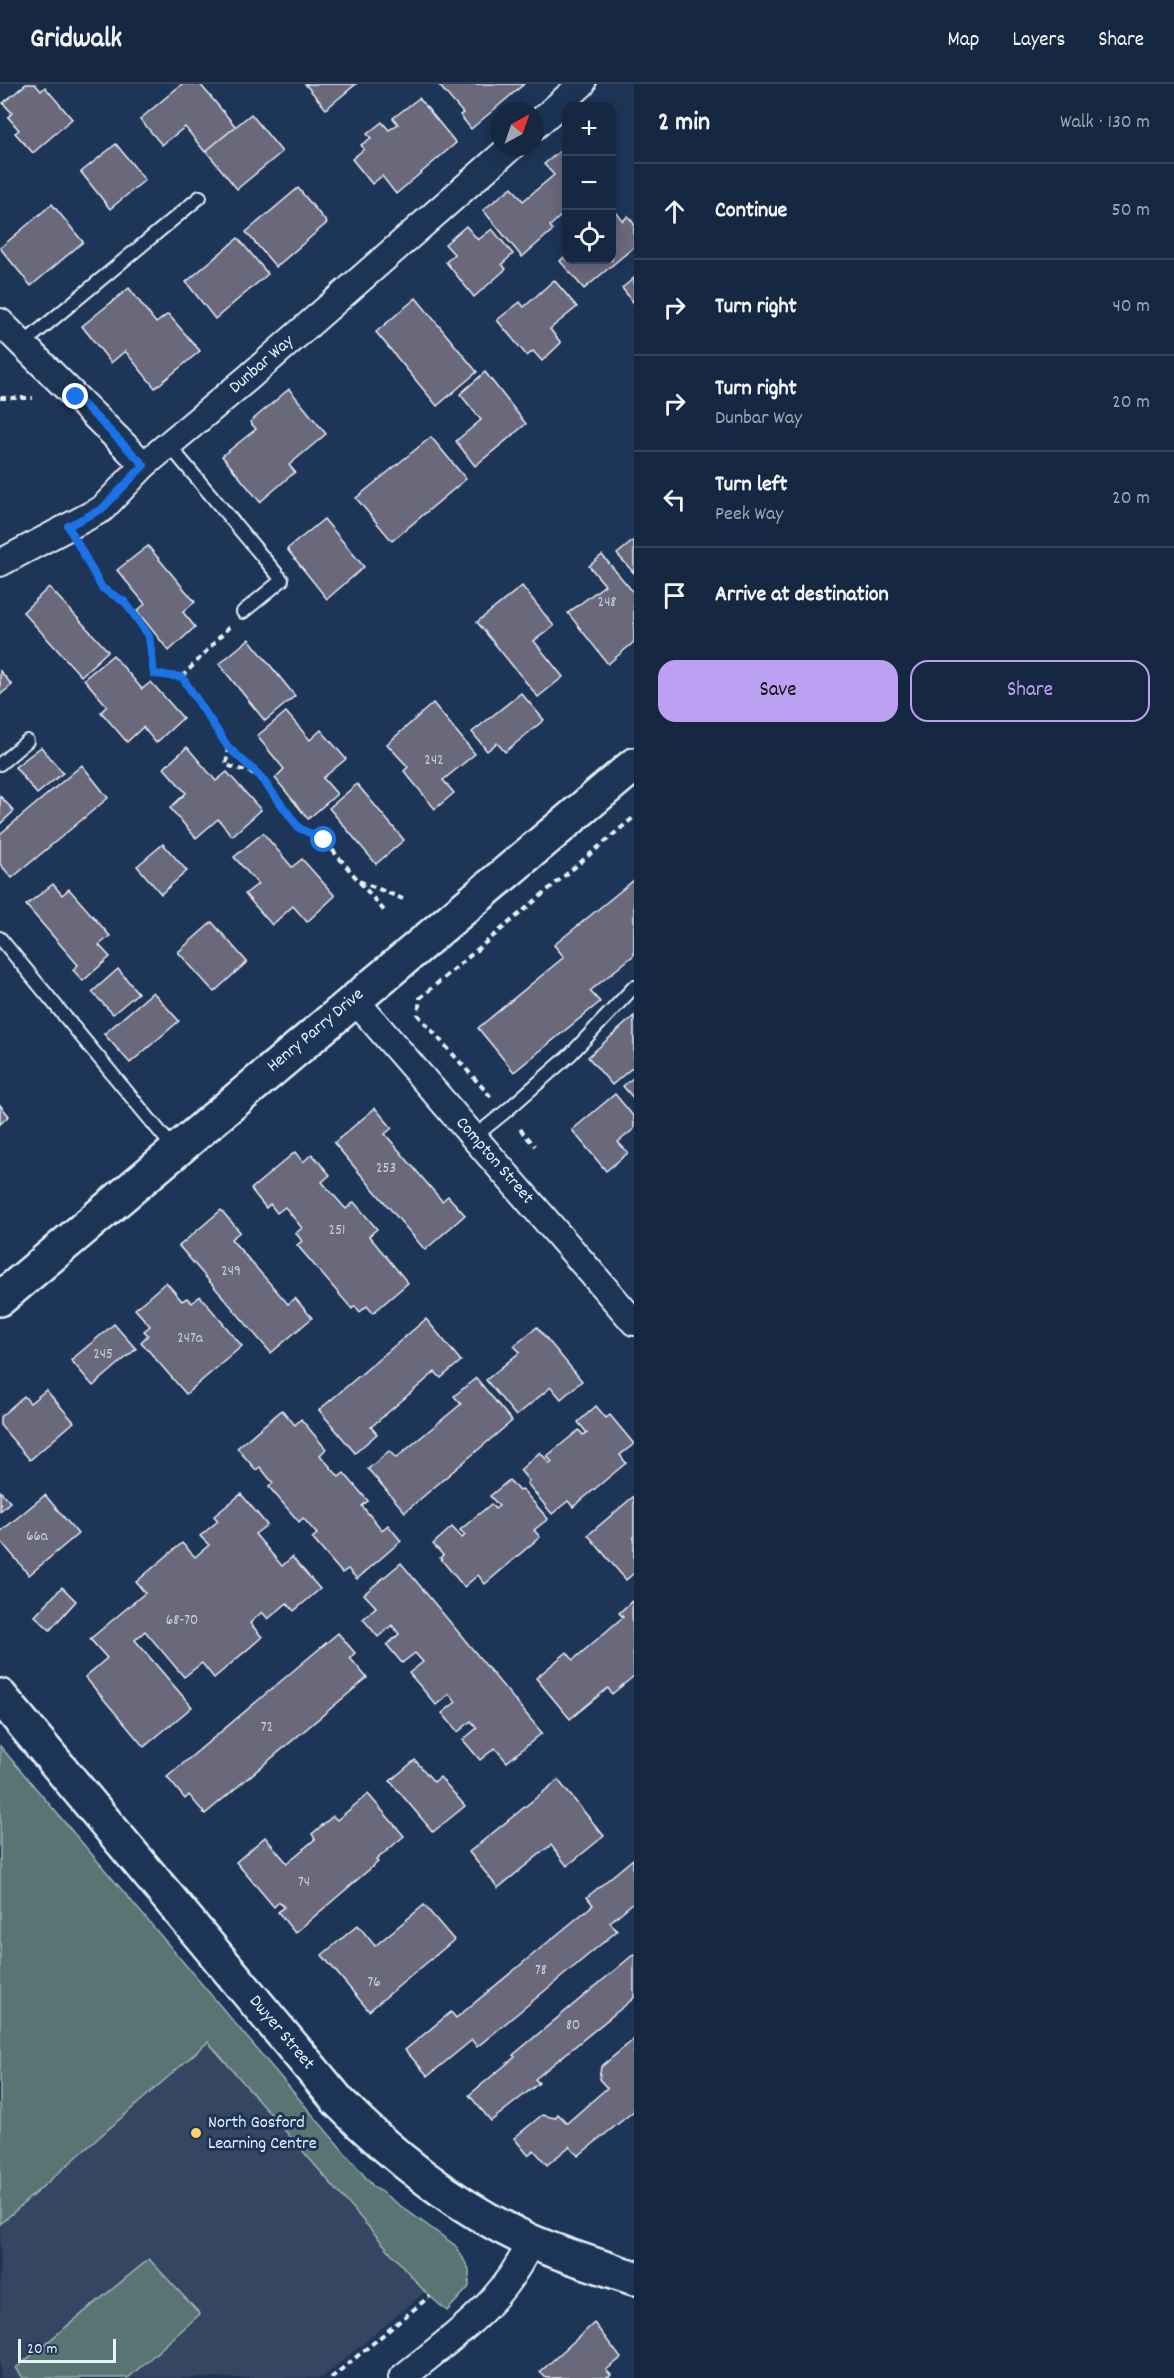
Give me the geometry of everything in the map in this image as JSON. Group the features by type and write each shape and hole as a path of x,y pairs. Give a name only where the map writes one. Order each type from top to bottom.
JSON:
{"street":[{"path":"544,118 582,84"},
{"name":"Dunbar Way","path":"0,563 102,509 144,465 501,156"},
{"path":"0,322 144,465"},
{"name":"Henry Parry Drive","path":"0,1299 634,765"},
{"name":"Compton Street","path":"354,999 634,1322"},
{"name":"Dwyer Street","path":"0,1696 339,2102 380,2144 428,2182 477,2214 531,2241 634,2278"},
{"path":"402,2378 479,2316 519,2267 531,2241"}],"lane":[{"path":"23,344 200,196"},
{"path":"168,444 282,580 243,612"},
{"path":"0,764 27,741"},
{"path":"0,938 175,1150"},
{"path":"474,1137 571,1054 634,987"}],"path":[{"path":"68,526 102,588 125,602 149,636 154,674 182,677"},
{"path":"182,677 243,612"},
{"path":"182,677 228,747 260,776 299,828 324,840 386,913"},
{"path":"228,747 226,765 260,776"},
{"path":"535,1146 418,1015 420,998 634,817"},
{"path":"359,881 403,899"},
{"path":"332,2378 430,2296"}],"shaded area":[{"name":"North Gosford Learning Centre","path":"208,2042 425,2292 322,2378 0,2378 0,2224"}],"green space":[{"path":"0,1746 373,2186 456,2246 469,2269 469,2287 447,2311 425,2292 208,2042 0,2224"},
{"path":"149,2259 200,2314 128,2378 23,2378 16,2368"}],"building":[{"path":"26,84 35,84 41,91 45,87 72,119 33,153 15,133 19,130 8,117 12,113 3,103"},
{"path":"182,84 200,84 236,127 205,152 185,127 162,145 140,119"},
{"path":"305,84 356,84 326,109"},
{"path":"438,84 524,84 503,102 490,102 490,113 471,129 460,115 463,113"},
{"path":"419,98 456,143 396,194 382,176 372,184 352,159 364,149 361,145 371,138 367,134 382,122 389,130 398,124 393,118"},
{"path":"251,114 282,152 237,189 206,151"},
{"path":"116,144 145,180 110,209 81,172"},
{"path":"562,149 562,215 550,226 553,230 522,257 483,210 512,187 523,201 554,175 544,164"},
{"path":"298,188 327,223 276,267 246,232"},
{"path":"52,204 83,242 31,286 0,248"},
{"path":"616,212 623,221 628,216 634,224 634,247 616,262"},
{"path":"466,226 478,240 492,229 513,254 502,264 506,269 474,297 446,262 454,254 445,244"},
{"path":"238,238 268,274 215,319 186,282"},
{"path":"563,264 614,264 584,289"},
{"path":"634,278 634,303 622,288"},
{"path":"554,280 577,307 550,329 561,343 542,361 533,351 527,356 497,320 520,302 524,307"},
{"path":"129,288 156,323 168,314 200,351 155,388 125,351 111,363 82,326"},
{"path":"416,298 477,372 437,406 376,332"},
{"path":"485,372 526,424 475,466 456,441 481,420 460,394"},
{"path":"289,389 326,434 289,465 295,472 260,502 222,456 256,429 250,422"},
{"path":"431,437 466,479 392,541 356,498"},
{"path":"324,519 364,567 327,599 287,549"},
{"path":"634,540 634,573 617,554"},
{"path":"148,546 195,602 183,612 195,627 169,651 137,611 145,604 117,570"},
{"path":"602,555 634,593 634,642 608,664 568,613 605,585 589,566"},
{"path":"522,586 554,626 534,641 563,677 538,697 477,622"},
{"path":"49,587 108,651 81,676 23,612"},
{"path":"249,639 295,696 265,721 219,664"},
{"path":"113,655 142,689 151,682 183,718 156,743 143,727 127,742 101,712 107,706 84,679"},
{"path":"0,671 12,685 0,695"},
{"path":"521,693 544,720 505,752 497,743 487,751 472,732"},
{"path":"433,703 475,754 443,780 454,793 435,809 404,771 408,767 387,744"},
{"path":"286,712 310,740 321,730 346,759 323,778 337,794 308,819 275,778 284,769 257,736"},
{"path":"41,747 63,773 37,794 15,767"},
{"path":"187,747 216,781 227,772 261,810 232,836 218,819 196,838 170,808 186,793 164,768"},
{"path":"82,765 108,798 12,878 0,864 0,834"},
{"path":"357,784 404,840 376,864 329,808"},
{"path":"0,796 14,811 0,824"},
{"path":"263,833 292,867 302,859 335,896 307,922 293,906 272,925 245,894 258,884 234,857"},
{"path":"163,844 187,871 161,894 137,866"},
{"path":"634,880 634,955 590,991 600,1002 514,1072 478,1028 564,957 554,945"},
{"path":"53,884 62,895 69,889 110,936 99,945 110,957 83,981 73,970 78,965 26,905"},
{"path":"212,922 247,962 214,992 178,952"},
{"path":"118,969 138,993 113,1014 92,992"},
{"path":"153,992 179,1021 130,1063 104,1034"},
{"path":"634,1016 634,1066 612,1085 588,1057"},
{"path":"634,1077 634,1099 623,1086"},
{"path":"615,1094 634,1117 634,1129 618,1142 628,1153 606,1171 572,1130"},
{"path":"0,1105 9,1116 0,1124"},
{"path":"375,1108 392,1128 385,1134 442,1201 448,1196 465,1215 425,1250 334,1143"},
{"path":"295,1152 303,1162 312,1154 330,1175 322,1182 346,1209 354,1202 377,1229 369,1236 408,1283 373,1313 367,1306 360,1312 355,1306 352,1309 297,1245 302,1241 296,1233 302,1228 285,1207 277,1213 270,1204 266,1208 251,1189"},
{"path":"221,1210 240,1232 231,1239 288,1304 295,1298 312,1318 271,1353 179,1246"},
{"path":"166,1282 182,1301 187,1298 192,1303 200,1296 242,1346 186,1394 141,1342 148,1335 144,1331 150,1326 135,1309"},
{"path":"426,1319 461,1361 441,1378 435,1372 371,1427 377,1434 355,1453 319,1410"},
{"path":"114,1324 136,1349 93,1386 71,1360"},
{"path":"537,1327 582,1381 561,1399 551,1387 516,1416 486,1380 520,1352 514,1346"},
{"path":"476,1378 512,1421 405,1512 368,1469 389,1451 396,1458 461,1404 454,1396"},
{"path":"46,1390 74,1422 30,1460 0,1425 0,1417 24,1396 30,1403"},
{"path":"596,1406 606,1418 610,1415 634,1444 620,1455 626,1463 573,1507 568,1501 552,1514 527,1483 529,1481 520,1470 540,1452 550,1464 552,1462 547,1456 579,1430 583,1435 587,1433 578,1422"},
{"path":"282,1410 295,1425 301,1419 326,1449 320,1455 339,1477 344,1473 368,1501 362,1506 382,1530 388,1525 401,1541 357,1579 348,1569 342,1573 312,1538 317,1534 303,1518 299,1522 269,1487 273,1483 260,1467 256,1470 237,1448"},
{"path":"509,1480 519,1491 522,1489 548,1519 534,1530 540,1537 485,1584 478,1575 464,1587 440,1558 443,1555 433,1544 452,1527 462,1538 465,1535 460,1530 491,1504 495,1509 499,1506 490,1496"},
{"path":"0,1491 10,1502 0,1511"},
{"path":"241,1494 267,1525 255,1534 282,1566 292,1557 320,1589 294,1611 287,1603 268,1619 262,1612 250,1623 262,1637 214,1678 202,1663 184,1677 145,1631 135,1640 192,1707 144,1747 85,1677 107,1658 90,1639 145,1593 136,1582 182,1543 195,1557 209,1545 200,1536 218,1521 214,1516"},
{"path":"45,1495 78,1534 29,1575 0,1540 0,1532"},
{"path":"634,1496 634,1573 626,1580 588,1535"},
{"path":"401,1563 542,1733 507,1762 495,1748 480,1760 463,1740 477,1728 471,1721 458,1732 442,1713 456,1702 449,1694 436,1705 409,1673 423,1662 415,1653 402,1663 387,1645 399,1634 392,1625 378,1637 363,1619 376,1607 364,1594"},
{"path":"62,1587 76,1601 50,1630 35,1616"},
{"path":"632,1601 634,1676 612,1694 608,1688 570,1719 536,1678 567,1652 573,1660 623,1617 619,1613"},
{"path":"338,1633 355,1653 350,1658 367,1678 205,1814 189,1795 185,1799 167,1777"},
{"path":"415,1760 434,1782 440,1777 465,1806 433,1832 390,1781"},
{"path":"558,1780 604,1836 567,1866 551,1845 498,1888 469,1852"},
{"path":"368,1794 404,1836 376,1860 378,1862 295,1933 278,1912 284,1907 279,1902 274,1907 236,1862 265,1837 287,1863 315,1839 312,1834 333,1816 337,1820"},
{"path":"633,1859 634,1902 610,1922 617,1931 477,2047 472,2040 428,2076 405,2050 451,2012 456,2018 593,1905 587,1897"},
{"path":"424,1905 454,1940 369,2011 322,1955 358,1925 375,1946"},
{"path":"634,1954 634,1998 535,2079 539,2083 491,2121 469,2095 515,2057 513,2055"},
{"path":"634,2039 634,2111 578,2156 570,2146 547,2165 534,2150 528,2155 514,2138 542,2115 555,2118 558,2114 567,2123 607,2088 599,2079 601,2067"},
{"path":"594,2323 621,2358 606,2370 611,2375 608,2378 546,2378 540,2372"}],"place":[{"name":"North Gosford Learning Centre","path":"196,2133"}],"route":[{"path":"76,397 144,465 102,509 68,526 102,588 125,602 149,636 154,674 182,677 228,747 260,776 299,828 324,840"}]}
